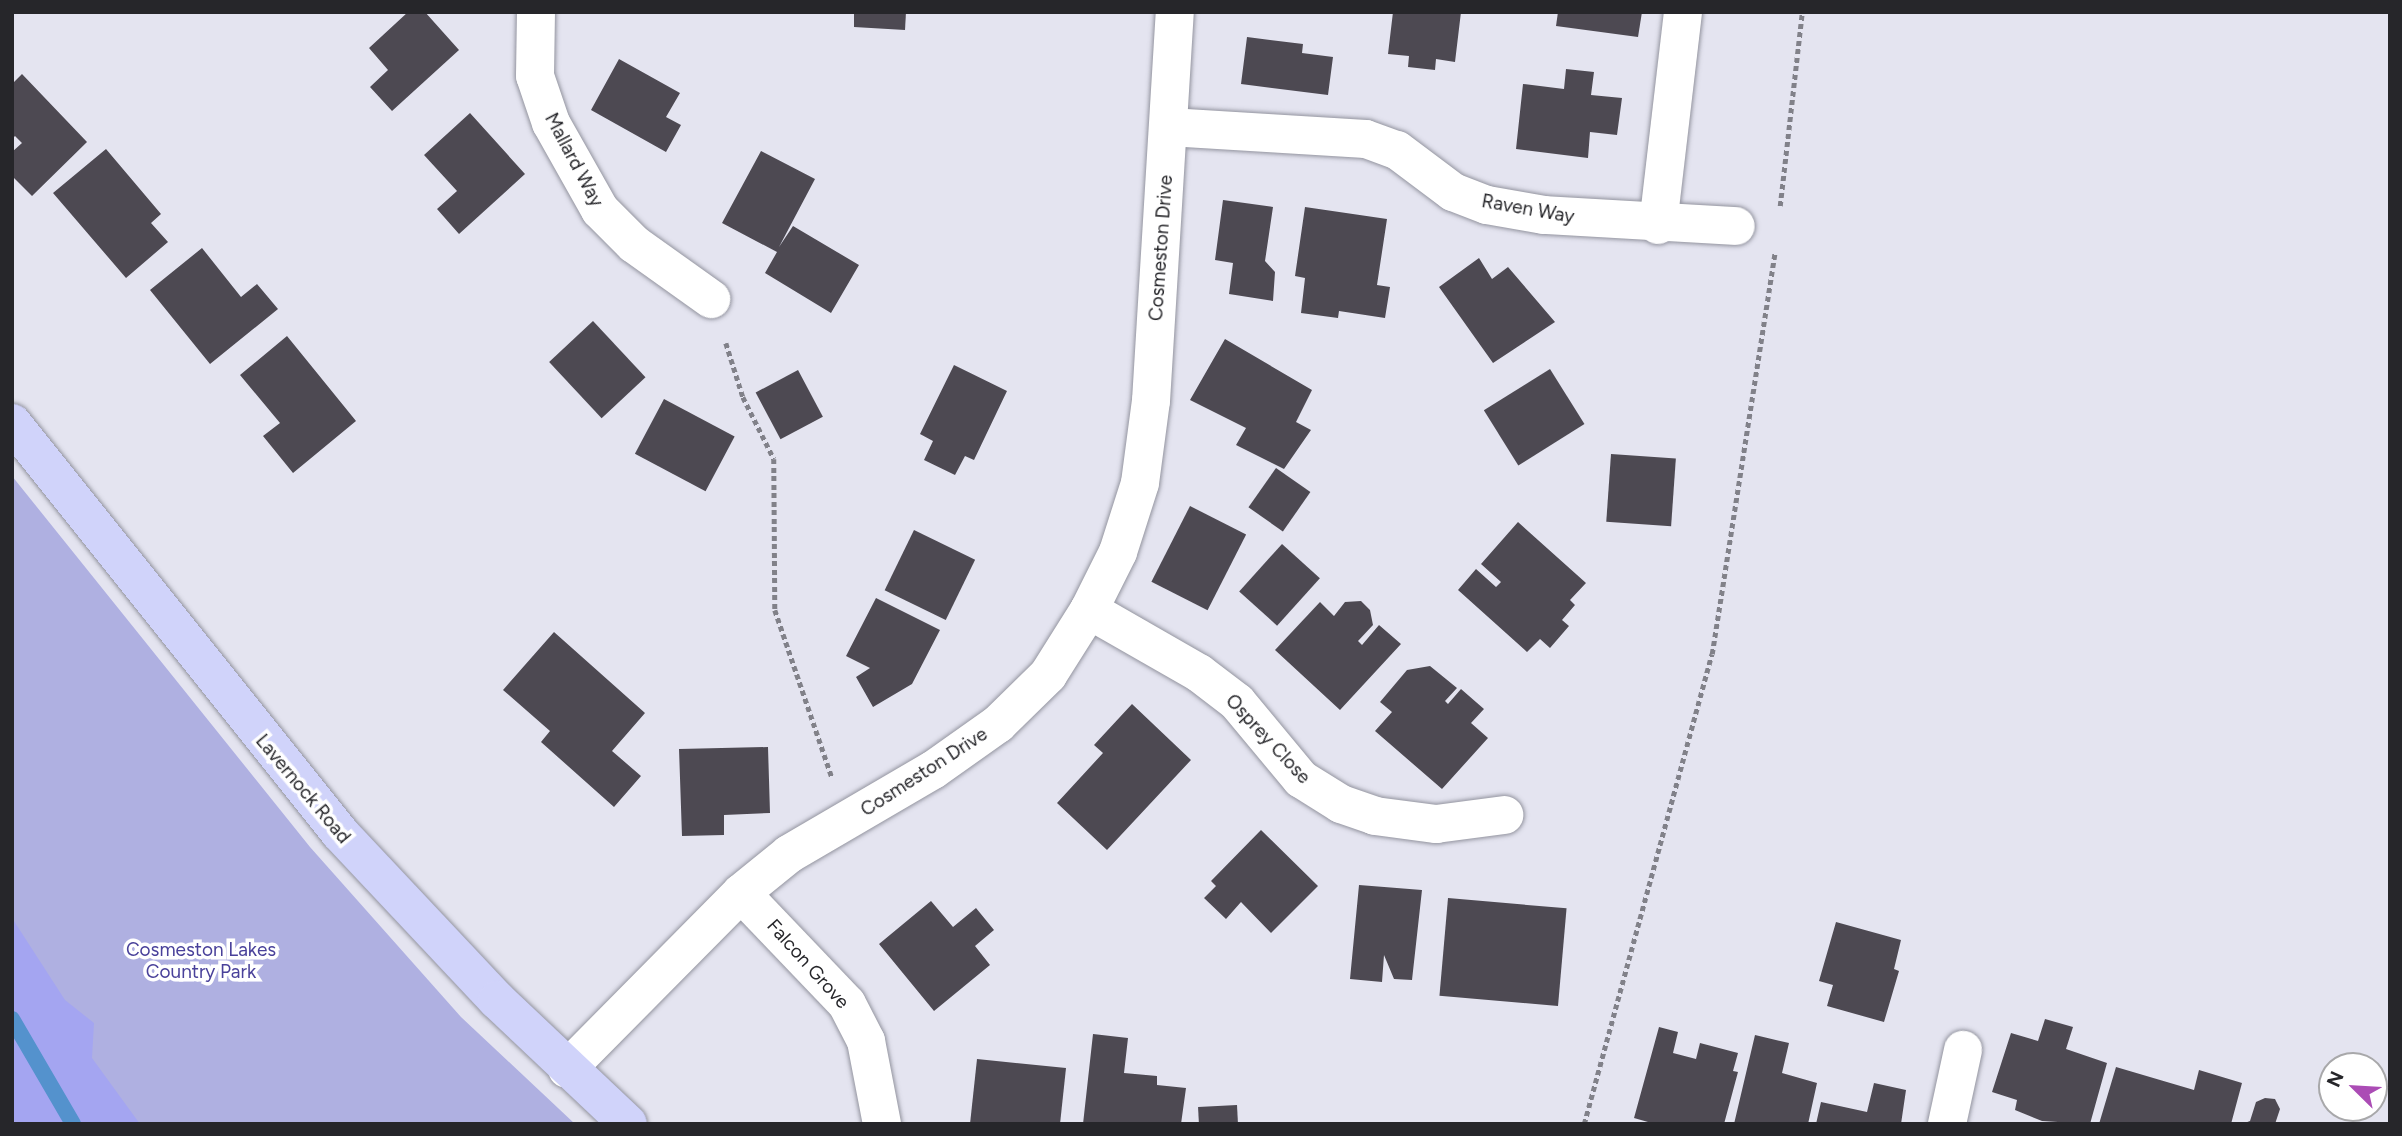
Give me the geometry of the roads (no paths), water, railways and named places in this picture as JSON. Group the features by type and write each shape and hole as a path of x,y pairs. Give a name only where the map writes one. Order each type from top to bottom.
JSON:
{"main road":[{"name":"Lavernock Road","path":"12,422 340,833 414,915 567,1069 628,1124"}],"street":[{"name":"Mallard Way","path":"536,12 535,76 551,123 600,210 634,244 710,299"},
{"name":"Cosmeston Drive","path":"567,1069 741,893 789,854 933,770 998,723 1048,675 1089,610 1118,552 1140,483 1151,401 1175,12"},
{"path":"1658,225 1683,12"},
{"name":"Raven Way","path":"1169,127 1366,139 1397,150 1453,192 1487,205 1544,215 1658,225 1736,226"},
{"name":"Osprey Close","path":"1089,610 1199,673 1237,702 1301,779 1341,804 1375,816 1436,824 1504,816"},
{"name":"Falcon Grove","path":"741,893 847,1004 866,1041 882,1124"},
{"path":"1947,1124 1963,1050"}],"waterway":[{"path":"12,1019 73,1124"}],"park label":[{"name":"Cosmeston Lakes Country Park","path":"201,961"}]}
